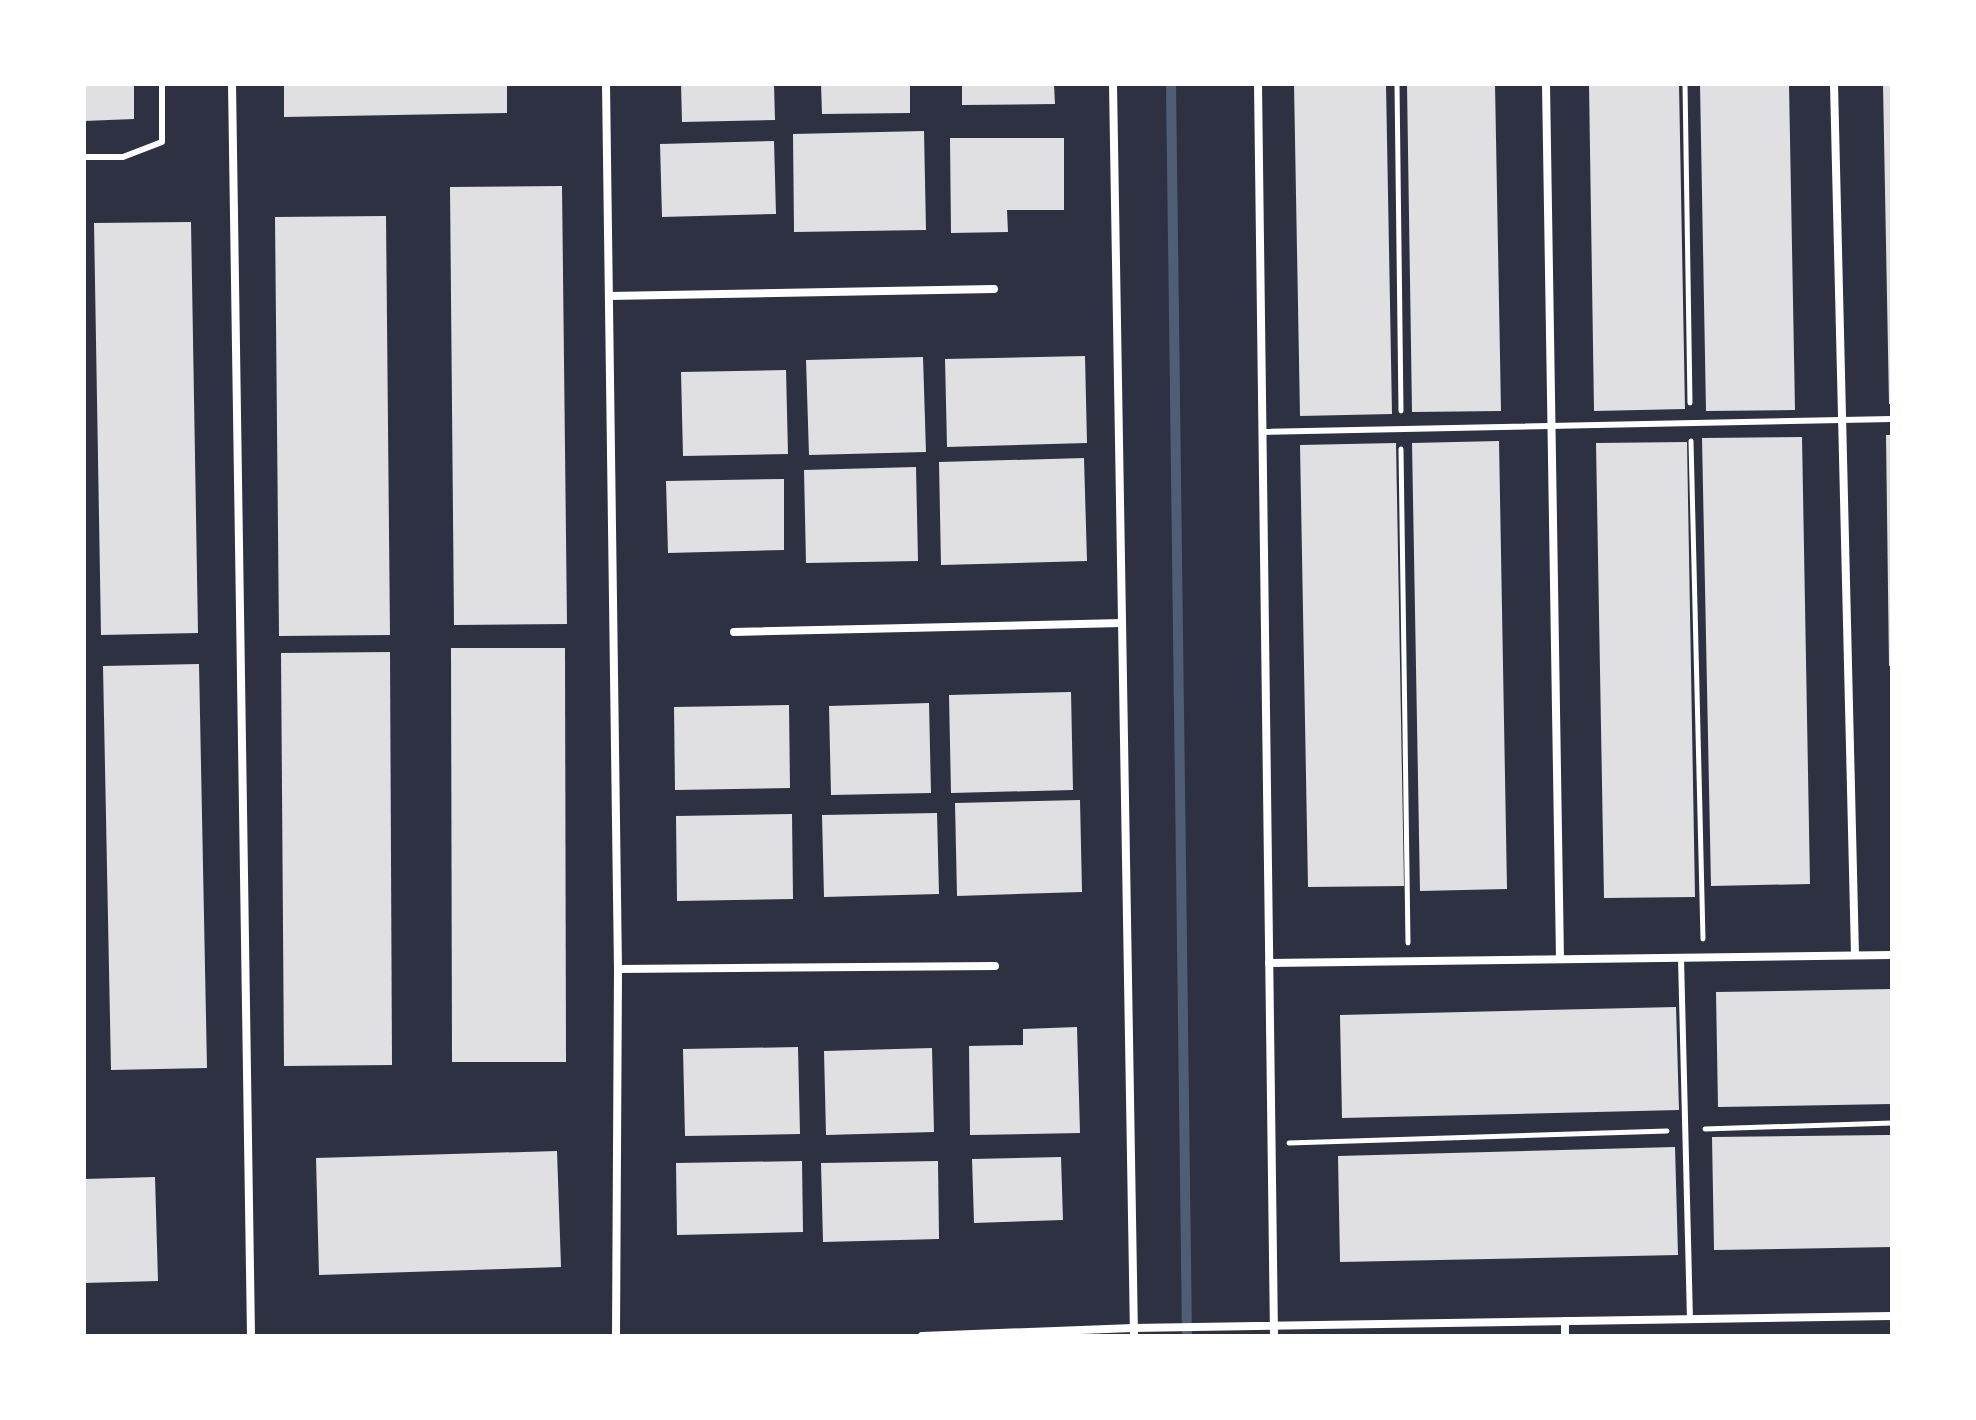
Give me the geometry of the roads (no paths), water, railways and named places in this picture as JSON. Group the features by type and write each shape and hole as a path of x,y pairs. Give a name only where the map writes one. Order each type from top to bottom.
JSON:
{"street":[{"path":"232,84 251,1336"},
{"path":"606,84 618,969 616,1336"},
{"path":"1113,84 1134,1332"},
{"path":"1258,84 1274,1331"},
{"path":"1546,84 1560,959"},
{"path":"1834,84 1855,955"},
{"path":"609,296 994,289"},
{"path":"734,632 1122,623"},
{"path":"1269,963 1892,955"},
{"path":"618,969 995,966"},
{"path":"922,1336 1134,1332 1203,1327 1274,1331 1565,1321 1892,1316"},
{"path":"1565,1321 1565,1336"}],"lane":[{"path":"84,157 123,157 162,142 162,84"},
{"path":"1262,432 1892,419"},
{"path":"1681,958 1690,1320"}],"waterway":[{"path":"1171,84 1187,1336"}]}
